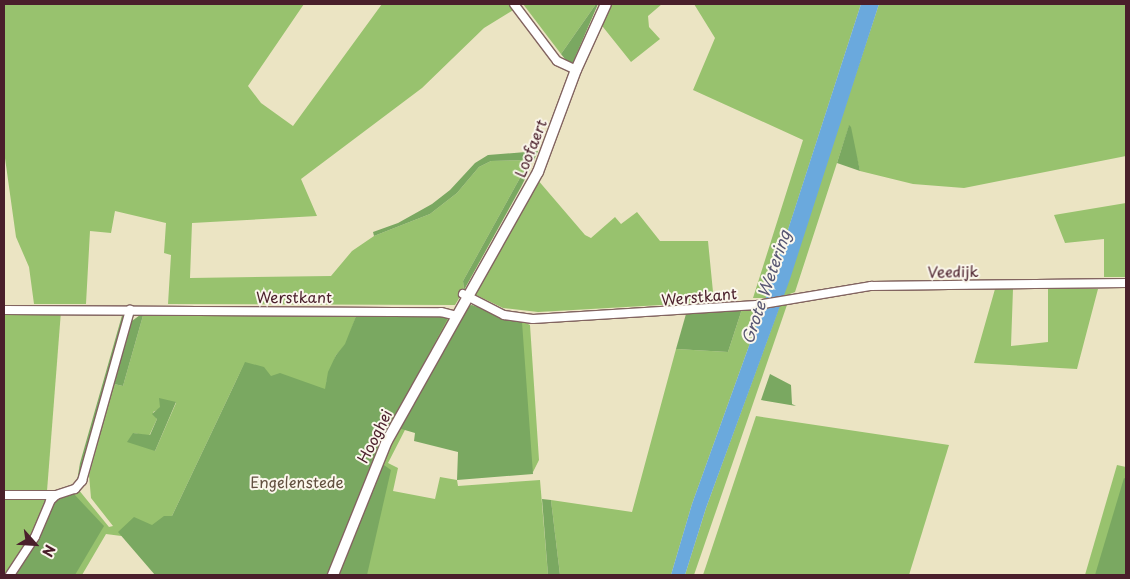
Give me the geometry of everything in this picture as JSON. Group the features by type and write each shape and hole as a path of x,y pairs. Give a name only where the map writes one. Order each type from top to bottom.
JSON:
{"street":[{"path":"514,4 557,60 576,70"},
{"name":"Loofaert","path":"457,316 466,296 538,172 576,70 606,4"},
{"name":"Veedijk","path":"757,305 871,286 1126,282"},
{"name":"Werstkant","path":"466,296 504,315 533,319 757,305"},
{"name":"Werstkant","path":"4,310 441,312 457,316"},
{"path":"4,495 56,495 75,489 85,477 130,310"},
{"name":"Hooghei","path":"332,575 387,441 457,316"},
{"path":"10,575 35,537 50,501 56,495"}],"green space":[{"path":"4,4 304,4 248,86 261,103 293,126 382,4 510,4 515,9 484,28 422,88 301,179 317,216 192,223 190,278 331,276 352,251 374,236 430,214 457,193 479,167 491,161 534,160 521,176 463,281 464,290 455,305 168,304 171,255 164,253 166,223 115,211 111,233 90,231 86,304 34,304 29,267 16,237 4,151"},
{"path":"523,4 596,4 561,54"},
{"path":"596,4 598,4 571,67 561,54"},
{"path":"609,4 662,4 648,16 649,27 660,39 631,62 603,27 601,21"},
{"path":"694,4 861,4 766,298 753,298 803,140 693,90 715,38"},
{"path":"879,4 1126,4 1126,156 964,188 913,184 860,171 849,126 795,292 782,297"},
{"path":"849,125 851,127 860,171 837,163"},
{"path":"538,151 534,160 491,161 479,167 457,193 430,214 374,236 373,232 398,223 432,204 450,190 475,163 488,155"},
{"path":"531,167 464,290 463,281 521,176"},
{"path":"537,179 585,235 591,238 615,217 621,224 637,212 660,241 708,241 714,302 538,312 503,308 474,294"},
{"path":"1126,203 1126,277 1104,277 1104,239 1065,243 1054,215"},
{"path":"995,289 1013,289 1011,346 1048,342 1048,289 1098,289 1077,369 974,363"},
{"path":"788,302 694,575 685,575 706,508 780,305"},
{"path":"472,305 522,322 533,474 457,480 458,452 414,441 415,433 398,428 466,306"},
{"path":"763,307 692,504 671,575 560,575 551,500 632,512 676,349 728,352 742,309"},
{"path":"742,309 728,352 676,349 686,314"},
{"path":"61,311 47,491 4,492 4,312"},
{"path":"358,311 346,344 336,355 326,383 363,312 520,320 530,325 539,460 533,472 424,442 417,431 407,426 388,463 398,468 393,491 435,499 440,477 457,480 458,486 540,480 548,575 159,575 129,537 106,534 82,575 4,575 4,498 47,497 42,515 62,497 78,489 109,527 113,526 91,498 89,475 114,384 123,386 144,312","holes":["245,362 171,527 172,516","176,403 155,451 133,433 149,436 157,419 153,412"]},
{"name":"Engelenstede","path":"358,311 445,312 449,316 377,451 329,575 155,575 118,532 134,517 152,525 164,516 172,516 245,362 264,367 271,376 280,373 325,389 328,372 336,355 345,344"},
{"path":"123,312 126,319 77,481 80,463"},
{"path":"144,312 123,386 114,384 132,321"},
{"path":"770,374 791,385 792,404 796,406 761,400"},
{"path":"159,398 176,402 155,451 127,442 133,433 150,435 157,419 152,414 160,407"},
{"path":"756,416 949,445 909,575 703,575"},
{"path":"381,463 391,470 367,575 335,575"},
{"path":"1117,465 1126,467 1126,575 1085,575"},
{"path":"1124,478 1126,479 1126,575 1095,575"},
{"path":"73,493 104,526 75,575 12,575 51,501"},
{"path":"542,499 551,500 560,575 548,575"}],"water":[{"path":"861,4 879,4 790,279 706,508 685,575 671,575 692,504 763,307"}],"water label":[{"name":"Grote Wetering","path":"765,287"}]}
